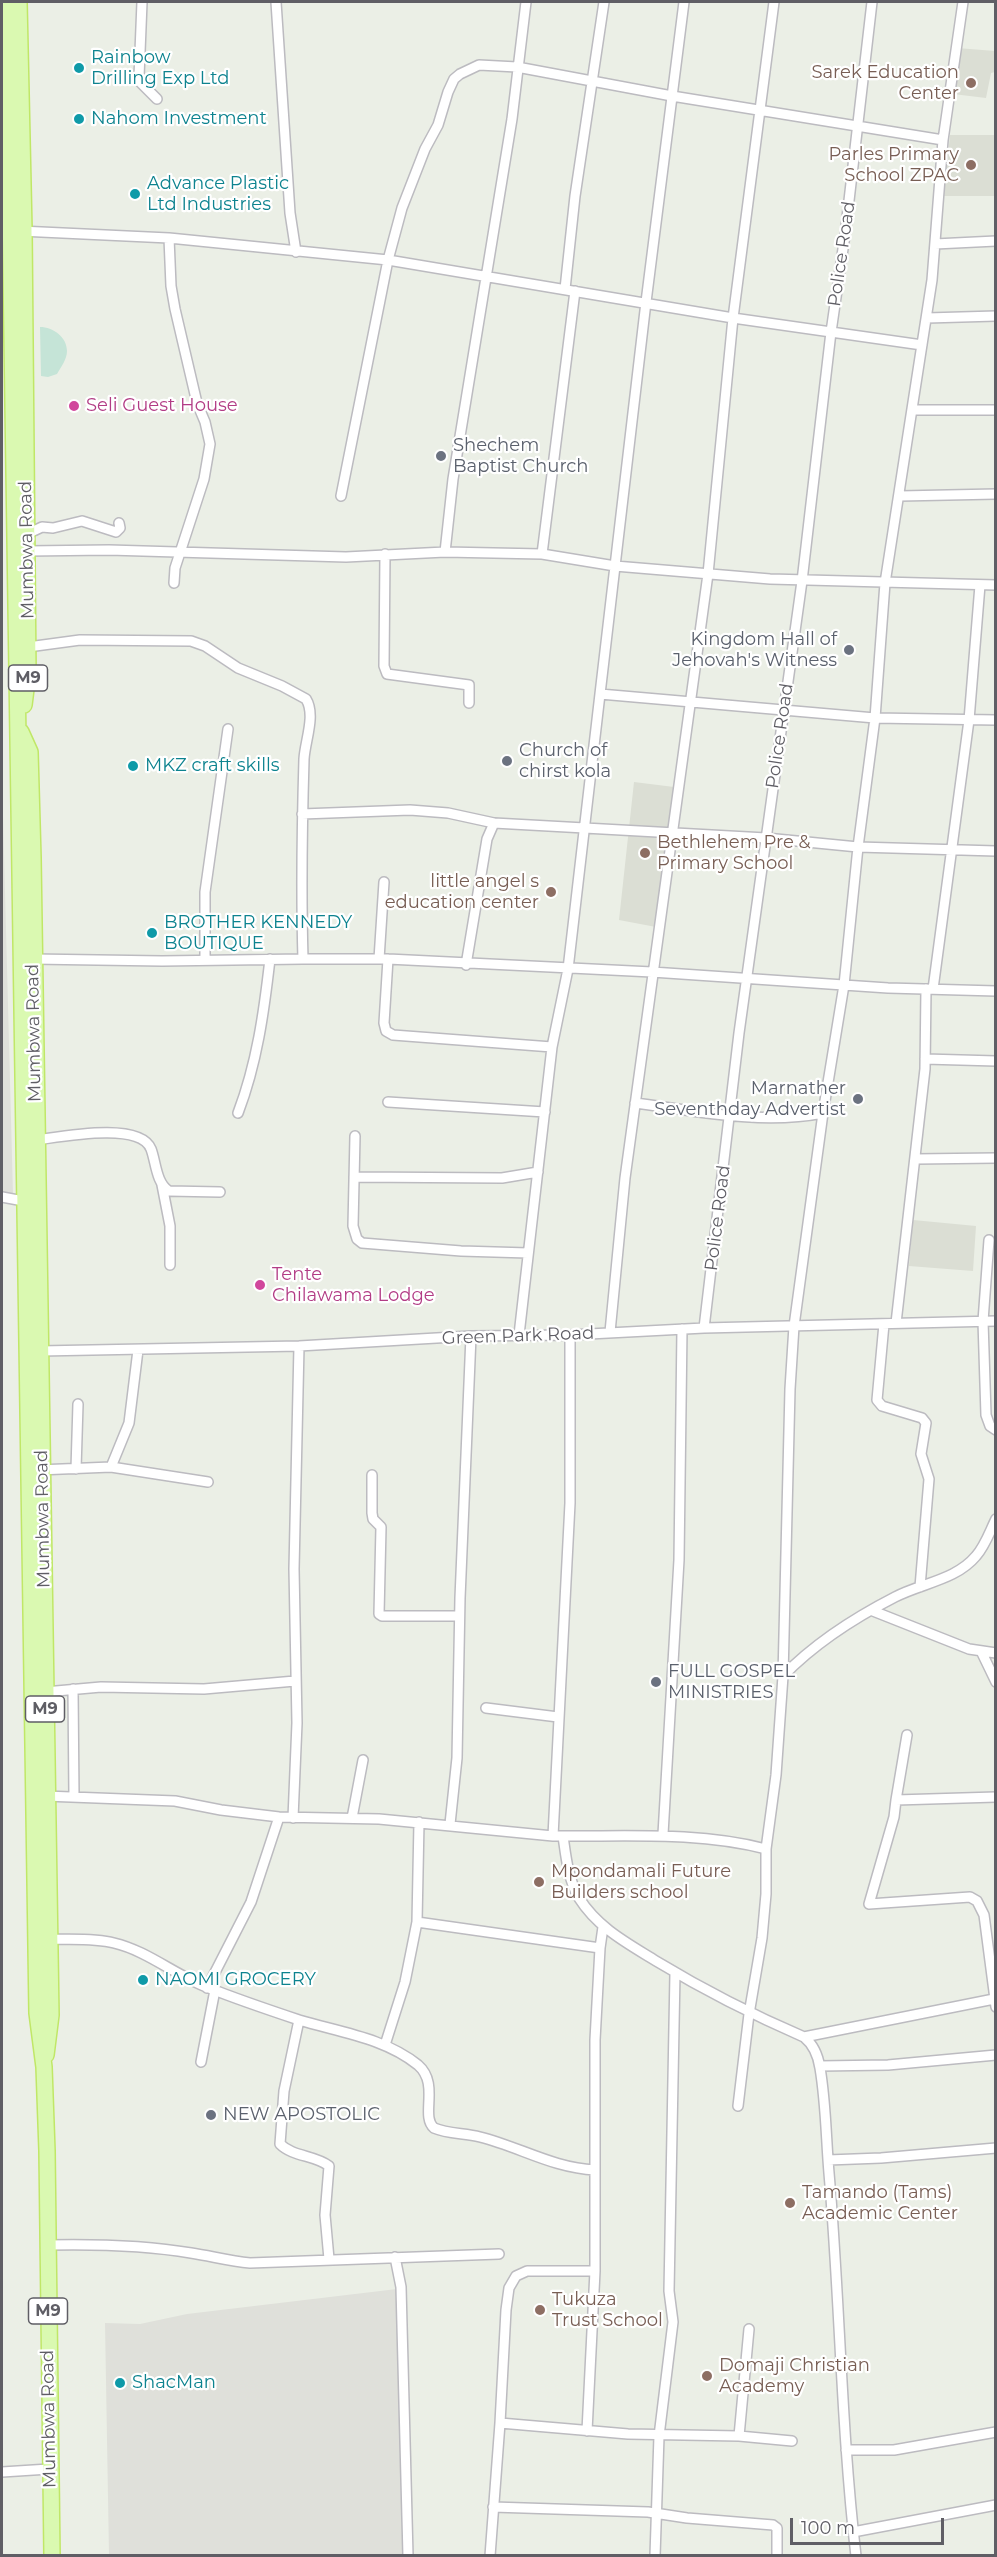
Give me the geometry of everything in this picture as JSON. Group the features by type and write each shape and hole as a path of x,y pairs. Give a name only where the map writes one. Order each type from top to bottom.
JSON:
{"main road":[{"name":"Mumbwa Road","path":"7,2 24,376 27,534 28,673 21,733 30,752 33,959 29,1084 36,1140 31,1202 40,1351 36,1470 45,1692 40,1796 50,1939 51,2026 44,2067"},
{"name":"Mumbwa Road","path":"19,2 17,231 7,345 29,1084 40,1796 38,2026 44,2067 52,2556"}],"street":[{"path":"142,2 139,77 140,82 157,99"},
{"path":"276,2 287,171 296,252"},
{"path":"445,552 453,479 488,278 512,119 526,2"},
{"path":"565,289 604,2"},
{"path":"519,1335 552,1047 568,969 646,302 684,2"},
{"path":"609,1332 651,972 708,574 733,318 774,2"},
{"name":"Police Road","path":"704,1328 747,980 802,581 831,332 859,126 872,2"},
{"path":"738,2106 765,1905 766,1849 776,1775 783,1676 790,1389 794,1326 823,1113 844,985 874,718 885,583 927,318 943,140 963,2"},
{"path":"341,496 388,260 413,175 438,125 454,79 479,65 517,68 943,140"},
{"path":"17,231 169,238 388,260 733,318 922,345"},
{"path":"169,238 171,286 175,309 197,403 206,422 210,444 204,479 180,553 174,583"},
{"path":"935,244 996,241"},
{"path":"542,554 575,291"},
{"path":"927,318 996,316"},
{"path":"914,410 996,410"},
{"path":"900,496 996,494"},
{"path":"27,534 42,527 53,528 82,521 116,532 120,528 119,523"},
{"path":"27,551 346,557 445,552 542,554 615,566 802,581 996,585"},
{"path":"385,554 384,666 387,674 469,685 470,703"},
{"path":"896,1323 916,1159 929,989 969,720 980,585"},
{"path":"28,647 80,640 191,641 205,646 238,668 282,686 306,699 310,713 304,755 302,814 303,959"},
{"path":"600,693 874,718 996,720"},
{"path":"205,960 207,869 228,729"},
{"path":"302,814 410,810 448,813 494,824 672,832 858,847 996,850"},
{"path":"466,964 488,839 494,824"},
{"path":"384,882 384,1023 386,1031 393,1035 552,1047"},
{"path":"33,959 384,959 651,972 747,980 996,991"},
{"path":"238,1113 250,1081 259,1042 270,959"},
{"path":"925,1059 996,1061"},
{"path":"388,1101 545,1112"},
{"path":"634,1103 730,1115 793,1119 823,1113"},
{"path":"36,1140 122,1133 138,1136 150,1146 170,1226 170,1264"},
{"path":"355,1136 353,1226 357,1239 362,1243 461,1251 528,1253"},
{"path":"916,1159 996,1158"},
{"path":"354,1177 502,1178 538,1173"},
{"path":"161,1183 169,1191 220,1192"},
{"path":"2,1197 31,1202"},
{"path":"989,1240 983,1321 986,1414 990,1426 996,1430"},
{"name":"Green Park Road","path":"40,1351 299,1346 471,1336 570,1335 704,1328 996,1321"},
{"path":"884,1324 877,1400 882,1406 922,1418 926,1424 921,1454 929,1479 920,1587"},
{"path":"663,1834 679,1560 682,1329"},
{"path":"570,1335 570,1503 558,1717 558,1836 570,1877 579,1897 603,1927 675,1973 749,2014 804,2037 811,2043 820,2067 828,2160 847,2484 856,2556"},
{"path":"450,1824 458,1758 459,1616 471,1336"},
{"path":"293,1818 297,1723 294,1569 299,1346"},
{"path":"111,1467 129,1423 138,1350"},
{"path":"76,1469 78,1404"},
{"path":"36,1470 111,1467 208,1482"},
{"path":"372,1475 373,1519 381,1527 379,1614 382,1616 459,1616"},
{"path":"783,1676 805,1656 857,1619 895,1597 954,1573 970,1562 978,1555 996,1519"},
{"path":"873,1611 969,1649 996,1653"},
{"path":"981,1651 996,1682"},
{"path":"45,1692 126,1687 204,1689 296,1681"},
{"path":"73,1689 74,1797"},
{"path":"486,1708 558,1717"},
{"path":"804,2037 995,2003 984,1915 977,1901 970,1897 869,1904 894,1816 907,1735"},
{"path":"352,1818 363,1760"},
{"path":"40,1796 175,1801 221,1810 279,1817 352,1818 450,1824 558,1836 663,1834 747,1844 766,1849"},
{"path":"896,1800 996,1797"},
{"path":"201,2062 211,1989 251,1902 279,1817"},
{"path":"385,2045 405,1982 417,1922 419,1822"},
{"path":"417,1922 600,1948"},
{"path":"587,2431 595,2271 595,2040 603,1927"},
{"path":"50,1939 113,1943 211,1989 299,2020 385,2045 420,2067 428,2078 429,2121 434,2128 508,2145 572,2169 595,2170"},
{"path":"655,2556 659,2436 673,2322 669,2291 675,1973"},
{"path":"299,2020 284,2091 280,2144 290,2151 320,2160 329,2166 325,2215 329,2259"},
{"path":"820,2067 888,2065 996,2055"},
{"path":"828,2160 996,2148"},
{"path":"47,2245 72,2244 168,2250 250,2263 499,2254"},
{"path":"395,2257 401,2287 408,2556"},
{"path":"490,2556 509,2288 516,2276 526,2271 595,2271"},
{"path":"739,2436 749,2329"},
{"path":"500,2423 659,2436 739,2436 792,2441"},
{"path":"846,2450 894,2450 996,2432"},
{"path":"2,2472 49,2469"},
{"path":"853,2532 996,2505"},
{"path":"493,2507 655,2513 773,2525 777,2528 778,2534 777,2556"}],"shaded area":[{"name":"Sarek Education Center","path":"957,48 995,51 995,72 991,73 986,98 953,94"},
{"name":"Parles Primary School ZPAC","path":"950,135 995,135 995,196 944,196"},
{"path":"2,778 13,1195 2,1193"},
{"name":"Bethlehem Pre & Primary School","path":"634,782 674,787 656,927 619,920"},
{"path":"913,1220 976,1226 973,1271 909,1266"},
{"path":"397,2289 403,2555 109,2555 105,2323 140,2324 187,2314"}],"green space":[{"path":"40,327 58,334 65,341 66,346 67,354 62,366 57,374 48,377 41,376"}],"place":[{"name":"Rainbow Drilling Exp Ltd","path":"79,68"},
{"name":"Sarek Education Center","path":"971,83"},
{"name":"Nahom Investment","path":"79,119"},
{"name":"Parles Primary School ZPAC","path":"971,165"},
{"name":"Advance Plastic Ltd Industries","path":"135,194"},
{"name":"Seli Guest House","path":"74,406"},
{"name":"Shechem Baptist Church","path":"441,456"},
{"name":"Kingdom Hall of Jehovah's Witness","path":"849,650"},
{"name":"Church of chirst kola","path":"507,761"},
{"name":"MKZ craft skills","path":"133,766"},
{"name":"Bethlehem Pre & Primary School","path":"645,853"},
{"name":"little angel s education center","path":"551,892"},
{"name":"BROTHER KENNEDY BOUTIQUE","path":"152,933"},
{"name":"Marnather Seventhday Advertist","path":"858,1099"},
{"name":"Tente Chilawama Lodge","path":"260,1285"},
{"name":"FULL GOSPEL MINISTRIES","path":"656,1682"},
{"name":"Mpondamali Future Builders school","path":"539,1882"},
{"name":"NAOMI GROCERY","path":"143,1980"},
{"name":"NEW APOSTOLIC","path":"211,2115"},
{"name":"Tamando (Tams) Academic Center","path":"790,2203"},
{"name":"Tukuza Trust School","path":"540,2310"},
{"name":"Domaji Christian Academy","path":"707,2376"},
{"name":"ShacMan","path":"120,2383"}]}
